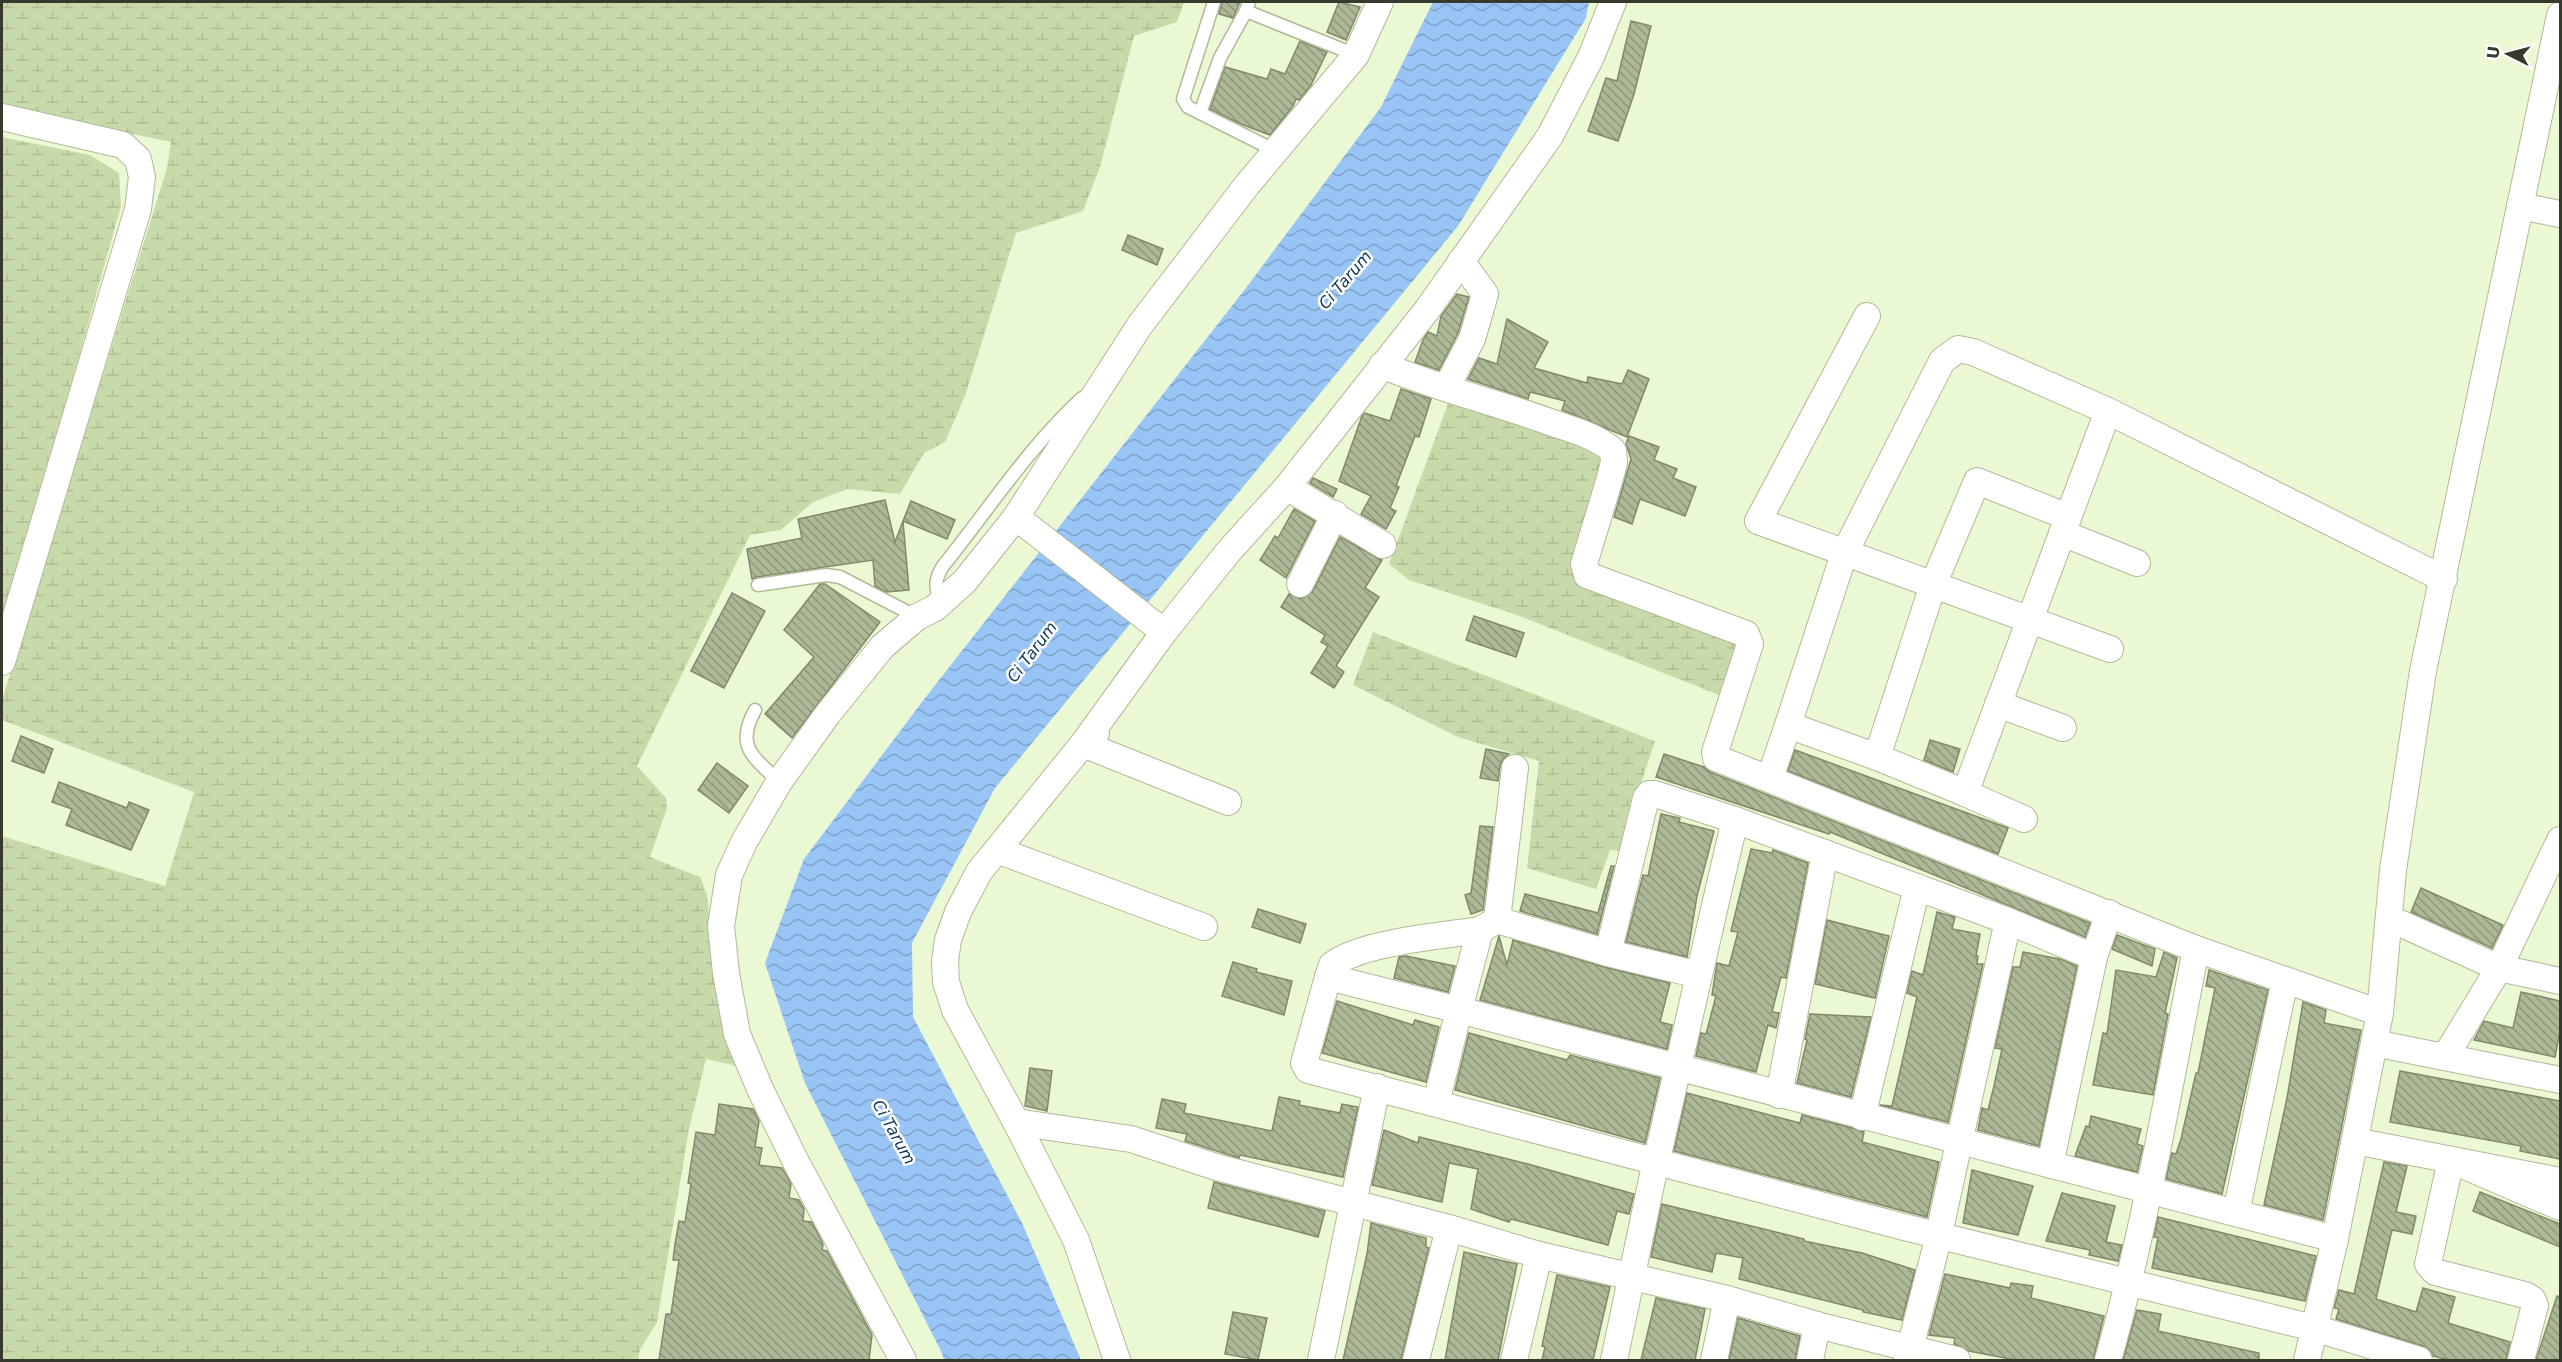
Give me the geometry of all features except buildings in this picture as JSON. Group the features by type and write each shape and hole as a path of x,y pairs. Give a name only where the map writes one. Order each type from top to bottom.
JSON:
{"street":[{"path":"903,1360 796,1162 760,1089 737,1034 726,973 721,926 729,875 744,842 779,782 862,672 882,648 917,617 941,603 965,581 1020,520 1140,325 1276,151 1356,55 1380,2"},
{"path":"1117,1360 1076,1240 1016,1122 955,1010 946,982 945,961 948,940 958,912 980,872 1083,744 1160,628 1287,486 1427,310 1550,136 1590,57 1613,2"},
{"path":"2310,1344 2335,1239 2380,1013 2402,805 2423,671 2560,15"},
{"path":"2,117 123,145 138,159 142,177 138,209 2,662"},
{"path":"2520,206 2560,214"},
{"path":"1446,388 1472,339 1485,294 1461,261"},
{"path":"1867,316 1758,521 2109,649"},
{"path":"1774,766 1844,554 1942,362 1958,349 1973,352 2108,411 2444,579"},
{"path":"1382,365 1421,381 1599,440 1613,451 1614,462 1611,478 1584,564 1587,575 1746,634 1749,638 1750,644 1715,752 1716,758 2196,949 2380,1013"},
{"path":"1965,793 2108,411"},
{"path":"1877,757 1933,585 1977,481 2137,563"},
{"path":"1287,486 1383,545"},
{"path":"1300,584 1335,514"},
{"path":"1020,520 1160,628"},
{"path":"1083,744 1126,704 1196,616 1232,565 1251,528"},
{"path":"1998,704 2063,728"},
{"path":"1788,725 1877,757 2024,819"},
{"path":"1083,744 1228,802"},
{"path":"1436,1103 1459,1010 1488,925 1515,768"},
{"path":"1608,953 1646,798 1649,794 1655,794 1735,820 1917,887 2008,921 2094,957"},
{"path":"1614,1360 1678,1066 1735,820"},
{"path":"2445,1057 2499,968 2560,840"},
{"path":"997,850 1204,927"},
{"path":"1779,1095 1825,853"},
{"path":"1862,1117 1917,887"},
{"path":"2050,1166 2094,957 2109,913"},
{"path":"1908,1355 1938,1242 2008,921"},
{"path":"2402,924 2499,968 2560,981"},
{"path":"1699,975 1488,925 1398,943 1354,954 1332,965 1304,1063 1308,1070 1376,1095 1898,1232 2127,1289 2365,1360"},
{"path":"2108,1360 2127,1289 2149,1190 2196,949"},
{"path":"1328,977 1678,1066 1862,1117 2335,1239"},
{"path":"2235,1213 2285,980"},
{"path":"2374,1043 2560,1080"},
{"path":"1312,1088 1436,1103 1531,1136"},
{"path":"1321,1360 1376,1095"},
{"path":"1016,1122 1131,1139 1216,1167 1449,1228 1539,1255 1727,1299 1908,1355 1957,1360"},
{"path":"2355,1141 2560,1181"},
{"path":"2451,1160 2560,1208"},
{"path":"2451,1160 2428,1264 2435,1272 2525,1295 2532,1299 2535,1305 2521,1360"},
{"path":"1416,1360 1449,1228"},
{"path":"1514,1360 1539,1255"},
{"path":"1714,1360 1727,1299"},
{"path":"1810,1360 1817,1325"},
{"path":"2310,1344 2419,1360"}],"lane":[{"path":"1214,2 1183,99 1188,107 1276,151"},
{"path":"1200,113 1220,58 1248,6 1356,55"},
{"path":"941,603 935,584 942,566 998,492 1040,442 1076,403 1102,384"},
{"path":"758,585 826,575 840,577 917,617"},
{"path":"755,710 747,723 745,736 748,750 779,782"}],"green space":[{"path":"2,2 1184,2 1177,22 1134,36 1100,167 1083,211 1016,233 965,396 945,442 924,453 900,494 847,489 813,502 781,530 750,535 637,766 666,798 667,808 650,857 700,877 707,895 714,967 737,1066 706,1059 689,1129 657,1322 640,1350 638,1360 2,1360 2,836 165,886 194,792 2,720 2,700 167,168 171,142 2,107"},
{"path":"2,137 90,155 119,173 121,206 2,631"},
{"path":"1449,401 1610,455 1578,575 1744,641 1724,697 1517,615 1409,580 1389,564"},
{"path":"1373,632 1655,741 1619,851 1610,850 1596,889 1527,868 1539,761 1458,737 1353,685"}],"water":[{"name":"Ci Tarum","path":"1433,2 1589,2 1586,18 1458,226 995,788 912,943 913,1017 1022,1223 1081,1360 944,1360 805,1083 765,963 804,859 922,702 1246,288 1381,107"}]}
